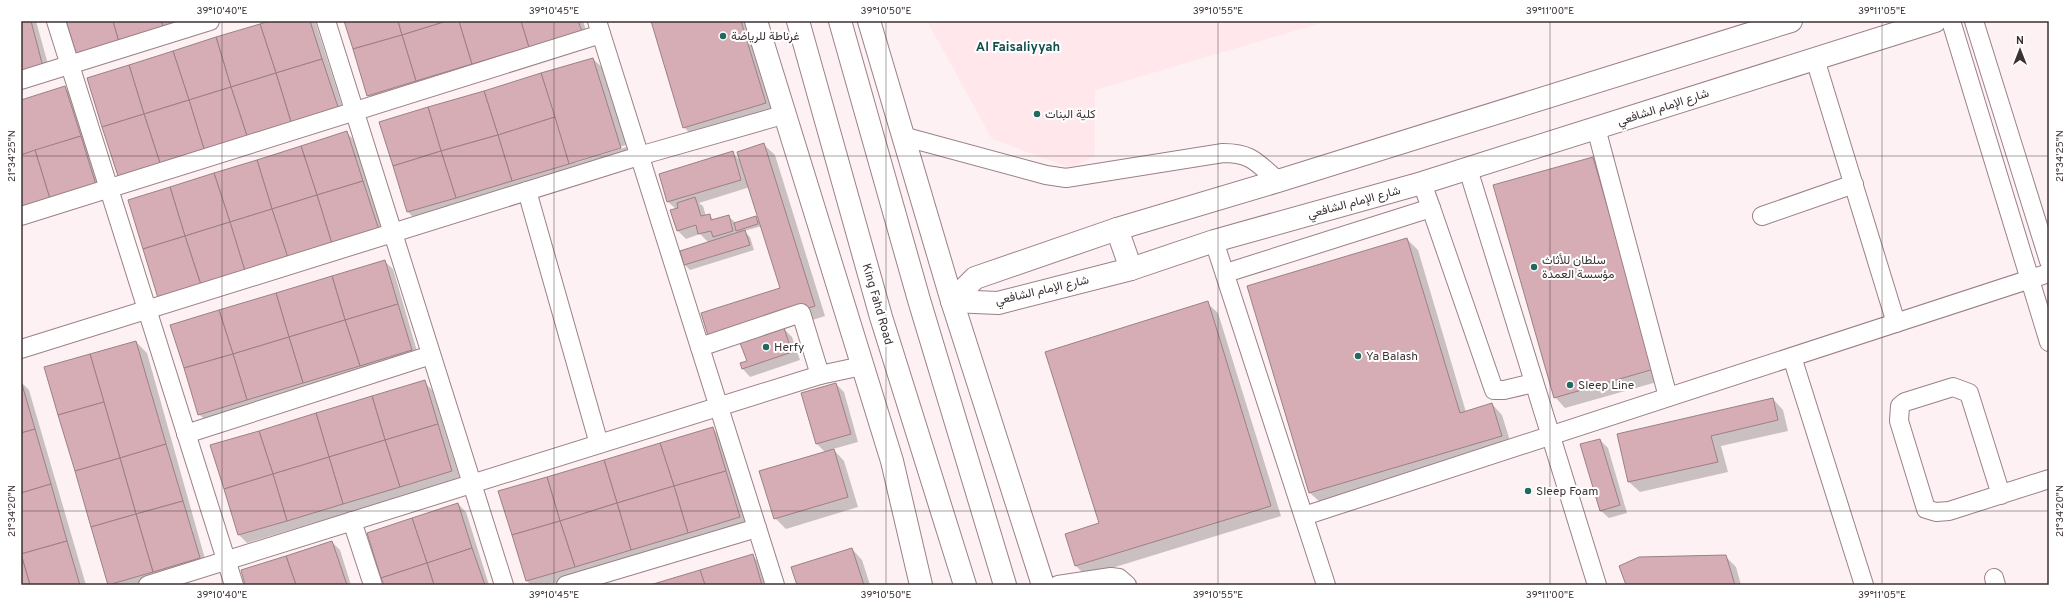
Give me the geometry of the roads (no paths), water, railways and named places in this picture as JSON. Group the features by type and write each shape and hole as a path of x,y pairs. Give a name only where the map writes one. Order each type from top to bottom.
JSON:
{"main road":[{"path":"756,21 786,114 862,366 892,460 936,585"},
{"name":"King Fahd Road","path":"798,21 881,317 965,585"},
{"path":"840,21 919,300 1005,585"},
{"path":"869,21 952,301 1043,585"},
{"path":"952,301 975,278 1117,229 1278,181 1791,21"},
{"name":"شارع الإمام الشافعي","path":"952,301 998,303 1131,269 1214,241 1468,169 1935,21"},
{"path":"1117,229 1131,269"},
{"path":"892,460 921,585"}],"street":[{"path":"56,21 234,585"},
{"path":"21,80 210,21"},
{"path":"326,21 504,585"},
{"path":"1951,21 2049,342"},
{"path":"1974,21 2049,261"},
{"path":"21,216 354,111 599,27 775,585"},
{"path":"1815,59 1896,323"},
{"path":"21,349 639,156 786,114"},
{"path":"1596,128 1668,397"},
{"path":"902,136 1046,175 1066,178 1223,153 1238,153 1251,157 1278,181"},
{"path":"1468,169 1597,585"},
{"path":"1422,183 1494,390 1504,390 1534,382"},
{"path":"1762,216 1854,184"},
{"path":"527,191 599,444"},
{"path":"1226,273 1430,208"},
{"path":"1214,241 1226,273 1326,585"},
{"path":"1304,516 2049,273"},
{"path":"700,347 801,313 820,375"},
{"path":"186,434 431,355"},
{"path":"1792,357 1862,584"},
{"path":"148,585 820,375 862,366"},
{"path":"2001,494 1969,392 1953,387 1904,402 1900,406 1899,421 1926,509 1936,512 1950,511 2049,479"},
{"path":"352,521 373,585"},
{"path":"566,585 757,528"},
{"path":"1058,585 1086,583 1110,577 1119,578 1127,585"}],"place":[{"name":"غرناطة للرياضة","path":"723,36"},
{"name":"كلية البنات","path":"1037,114"},
{"name":"سلطان للأثاث مؤسسة العمدة","path":"1534,267"},
{"name":"Herfy","path":"766,347"},
{"name":"Ya Balash","path":"1358,356"},
{"name":"Sleep Line","path":"1570,385"},
{"name":"Sleep Foam","path":"1528,491"}],"district":[{"name":"Al Faisaliyyah","path":"1018,46"}]}
